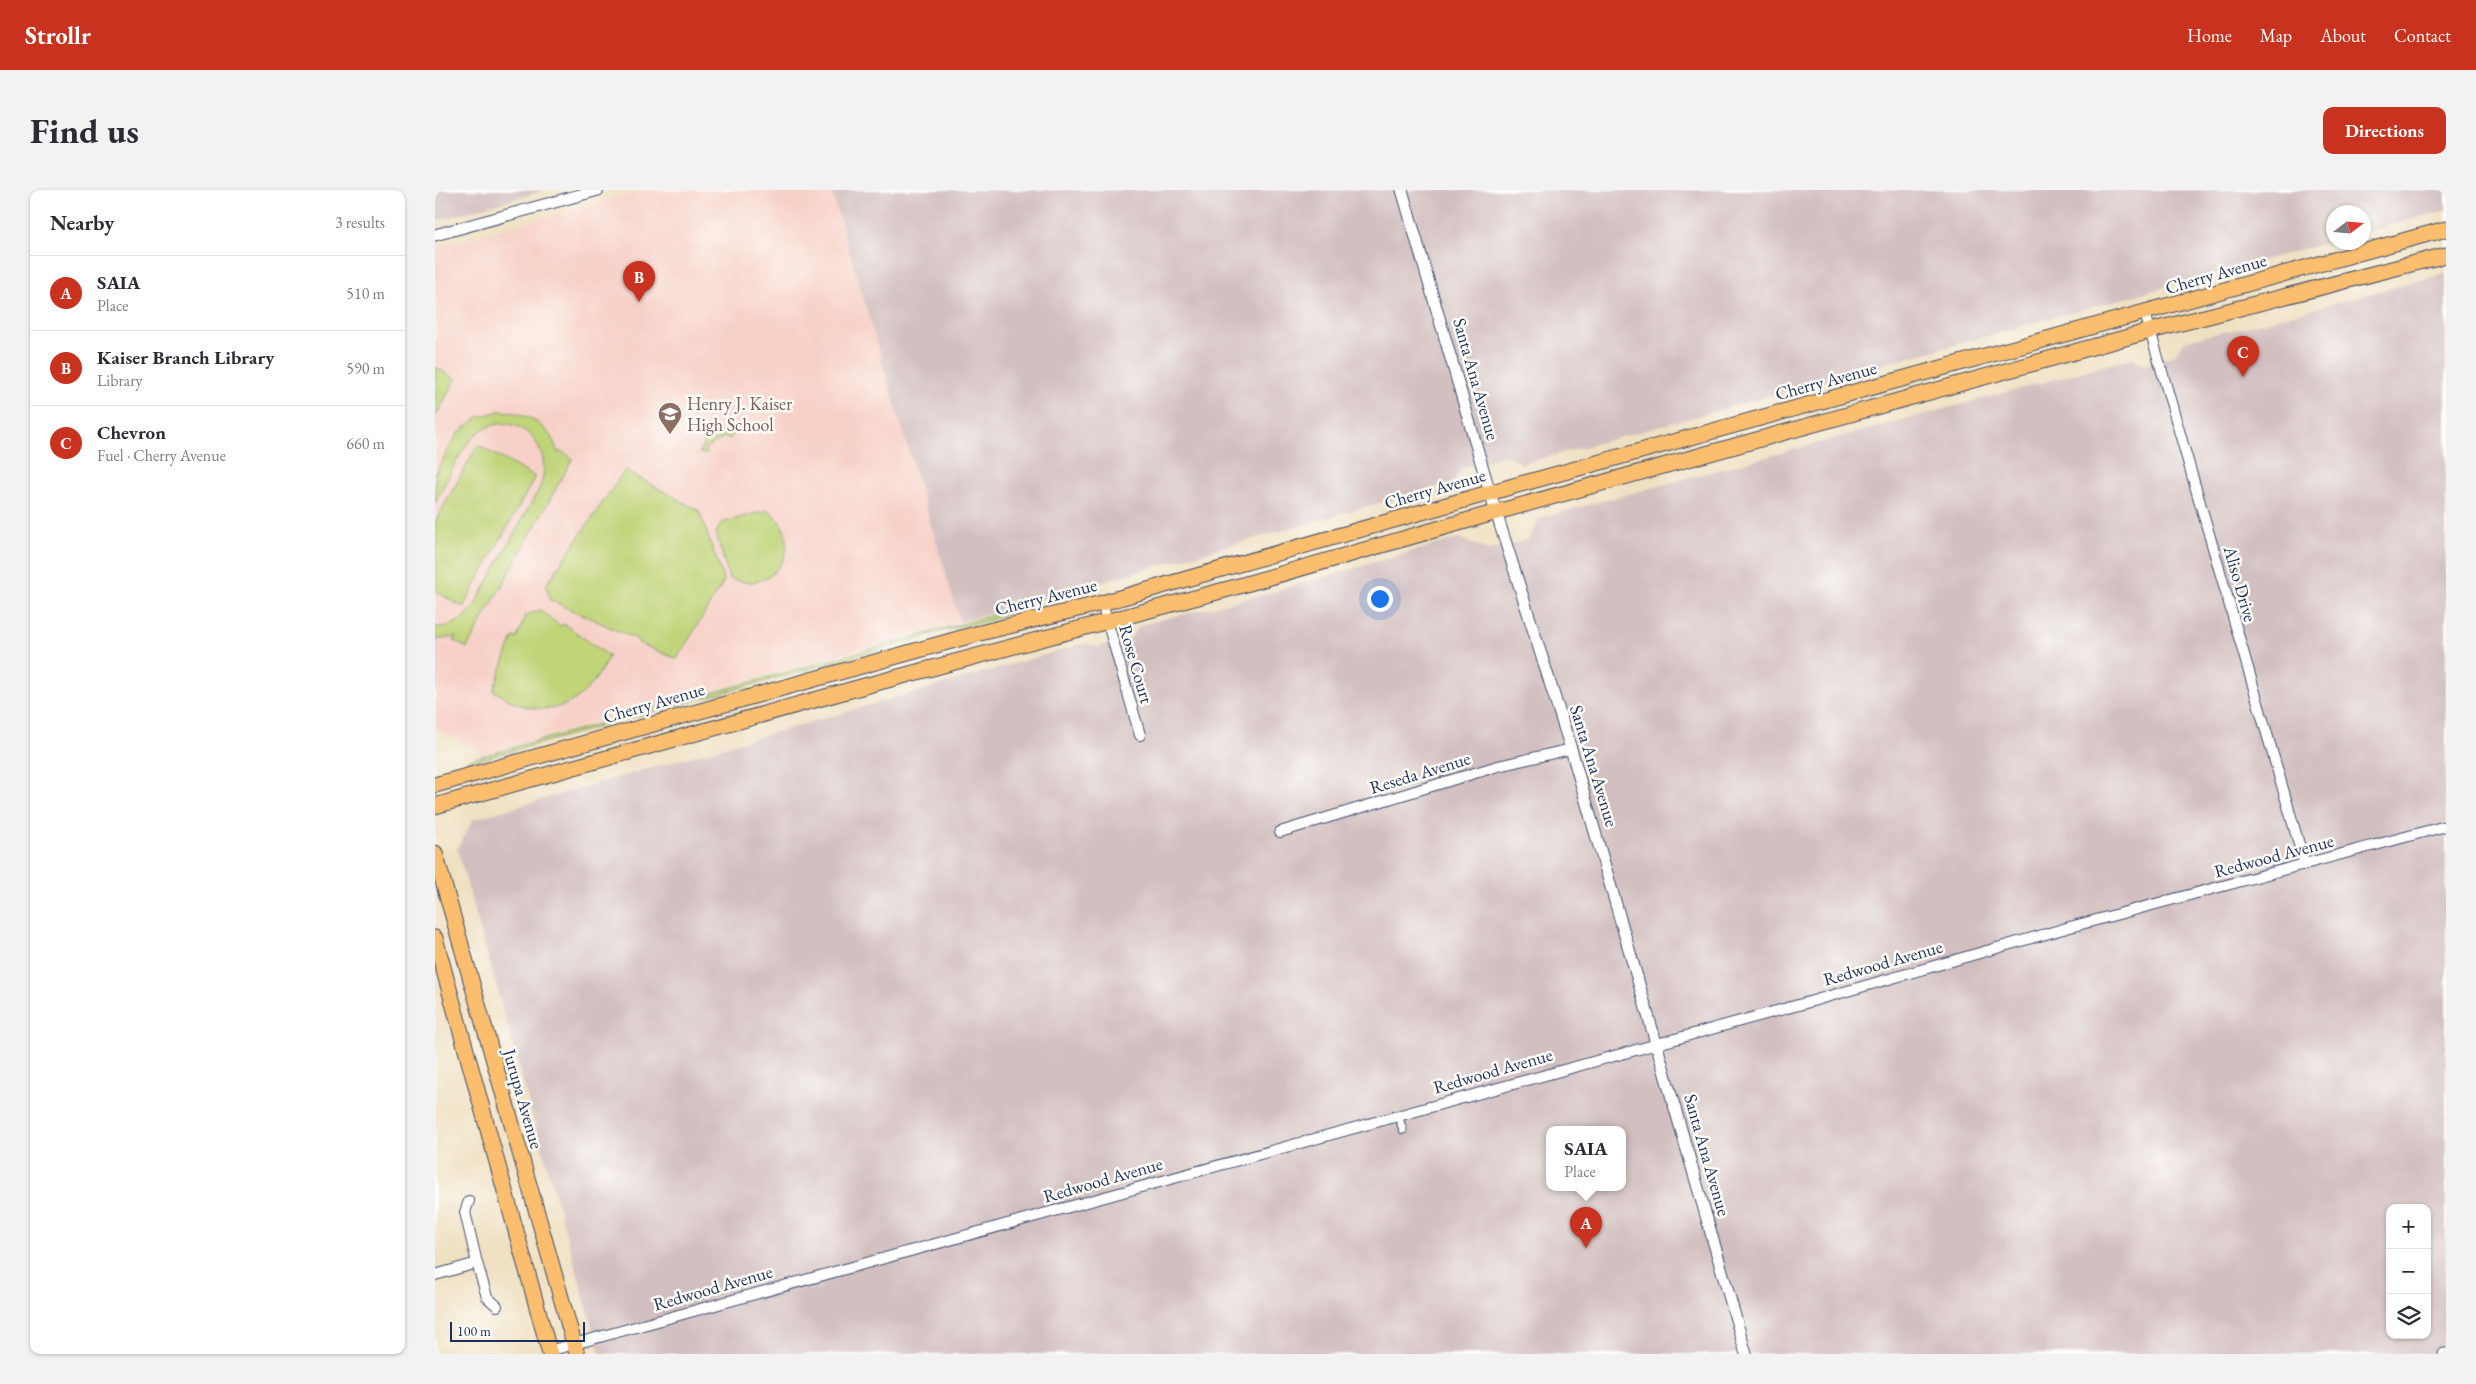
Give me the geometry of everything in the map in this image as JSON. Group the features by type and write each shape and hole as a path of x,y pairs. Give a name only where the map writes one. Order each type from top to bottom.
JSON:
{"main road":[{"name":"Cherry Avenue","path":"435,785 976,634 1102,603 1491,493 2446,229"},
{"name":"Cherry Avenue","path":"435,806 1107,620 1232,588 1497,512 2150,331 2446,255"},
{"name":"Jurupa Avenue","path":"435,853 575,1349"},
{"path":"435,938 550,1352"}],"street":[{"path":"435,235 598,190"},
{"name":"Santa Ana Avenue","path":"1402,190 1491,493 1571,750 1745,1354"},
{"name":"Aliso Drive","path":"2145,313 2305,865"},
{"name":"Rose Court","path":"1102,603 1139,735"},
{"name":"Reseda Avenue","path":"1279,832 1499,766 1571,750"},
{"name":"Redwood Avenue","path":"550,1352 575,1349 1398,1115 1809,1002 2070,927 2446,826"},
{"path":"1398,1115 1403,1130"},
{"path":"469,1201 465,1212 477,1264 487,1297 497,1306"},
{"path":"435,1275 477,1264"}],"shaded area":[{"path":"435,190 546,190 435,221"},
{"name":"Henry J. Kaiser High School","path":"646,190 831,190 960,622 482,754 435,727 435,248"},
{"path":"831,190 2446,190 2446,210 2371,231 2371,205 2326,205 2326,243 1522,464 1506,455 1462,468 1453,482 960,622"},
{"path":"2446,273 2446,1354 600,1354 457,848 474,819 1086,643 1097,647 1130,638 1140,625 1269,593 1459,538 1488,550 1528,540 1540,518 2133,358 2146,365 2174,355 2186,340 2242,328"}],"green space":[{"path":"435,367 456,379 435,417"},
{"path":"499,411 519,414 536,422 550,435 558,454 560,451 573,458 467,648 454,641 456,637 435,640 435,627 457,622 473,608 539,489 543,474 543,459 538,446 530,435 520,428 507,424 493,425 479,432 466,446 435,503 435,474 458,433 478,417"},
{"path":"723,432 733,433 731,438 728,439 726,436 704,449 707,453 699,453 707,439"},
{"path":"478,445 535,477 463,607 435,591 435,522"},
{"path":"625,470 699,511 724,581 677,659 638,643 638,640 550,600 546,585"},
{"path":"768,510 780,522 786,536 786,550 781,563 773,573 761,580 746,582 729,578 716,533 721,523"},
{"path":"540,610 560,626 564,624 609,656 594,681 575,700 551,708 521,705 493,691 513,637 517,638 526,615"},
{"path":"1012,610 994,619 929,634 922,638 468,763 468,760"}],"place":[{"name":"Kaiser Branch Library","path":"639,302"},
{"name":"Chevron","path":"2243,377"},
{"name":"Henry J. Kaiser High School","path":"670,435"},
{"name":"SAIA","path":"1586,1248"}]}
